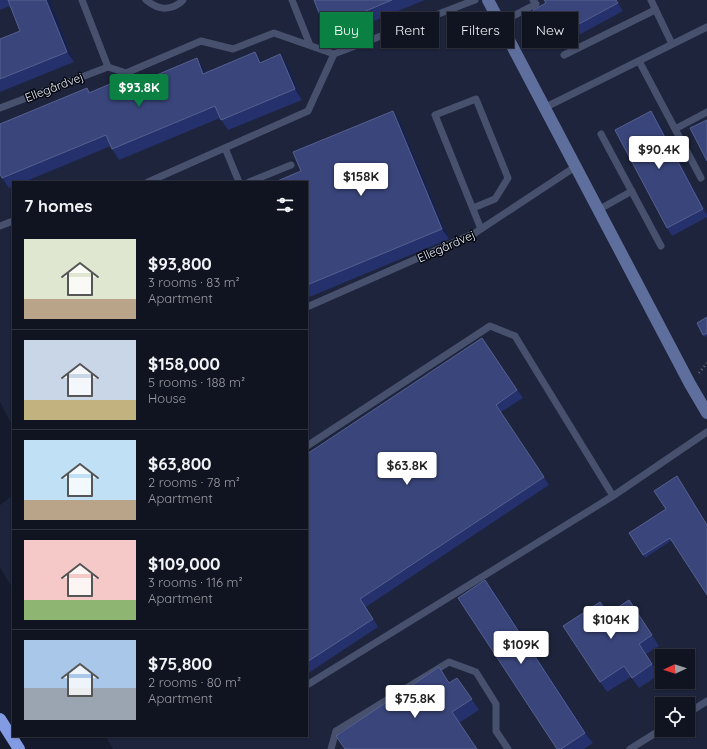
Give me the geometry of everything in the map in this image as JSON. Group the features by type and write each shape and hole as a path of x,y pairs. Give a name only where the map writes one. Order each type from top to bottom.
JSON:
{"highway":[{"path":"0,719 19,749"}],"street":[{"path":"488,0 494,12"},
{"path":"513,48 690,384 707,413"}],"lane":[{"path":"82,0 108,67 126,73 201,41 233,49 274,33 334,54 475,0"},
{"path":"146,0 156,7 169,8 181,3 183,0"},
{"path":"292,0 310,45"},
{"path":"514,16 536,4 534,0"},
{"path":"651,0 672,44"},
{"path":"564,55 655,10"},
{"path":"544,108 707,27"},
{"path":"150,181 308,111 334,54"},
{"path":"639,61 701,178"},
{"name":"Ellegårdvej","path":"0,108 108,67"},
{"path":"473,208 495,199 508,178 476,98 435,115 481,229"},
{"path":"675,129 707,112"},
{"path":"602,134 660,246"},
{"path":"225,148 239,181"},
{"path":"251,181 291,165"},
{"name":"Ellegårdvej","path":"308,307 475,233 575,167"},
{"path":"598,210 632,191"},
{"path":"0,226 12,221"},
{"path":"308,445 490,326 515,336 613,496"},
{"path":"308,684 613,496 707,432"},
{"path":"331,749 336,731 449,662 476,672 496,704 496,731 508,749"},
{"path":"695,709 707,701"},
{"path":"630,749 655,733"}],"shaded area":[{"path":"0,0 707,0 707,749 113,749 106,737 308,737 308,181 12,181 12,425 0,402"},
{"path":"12,496 12,587 0,568 0,505"}],"building":[{"path":"8,0 46,0 67,52 0,79 0,39 20,31"},
{"path":"314,0 392,0 363,12 320,12 320,15"},
{"path":"544,0 616,0 618,3 578,24 578,12 534,12 533,10 546,3"},
{"path":"255,52 260,63 280,54 295,89 221,120 215,106 112,149 106,135 2,178 0,174 0,124 87,88 89,93 124,78 128,87 197,58 203,74"},
{"path":"393,111 442,229 308,285 308,181 277,181 301,171 293,152"},
{"path":"651,111 703,209 667,228 615,130"},
{"path":"707,120 707,161 690,128"},
{"path":"707,317 707,333 703,335 697,323"},
{"path":"482,338 517,390 496,405 544,477 360,599 373,619 308,661 308,453"},
{"path":"677,476 707,525 707,595 670,538 643,555 629,533 666,509 654,491"},
{"path":"485,580 585,733 561,749 557,749 458,598"},
{"path":"629,600 652,635 639,644 652,664 632,678 624,666 600,682 563,626 600,602 608,614"},
{"path":"439,667 449,683 457,678 472,699 452,712 477,749 345,749 336,736"}]}
